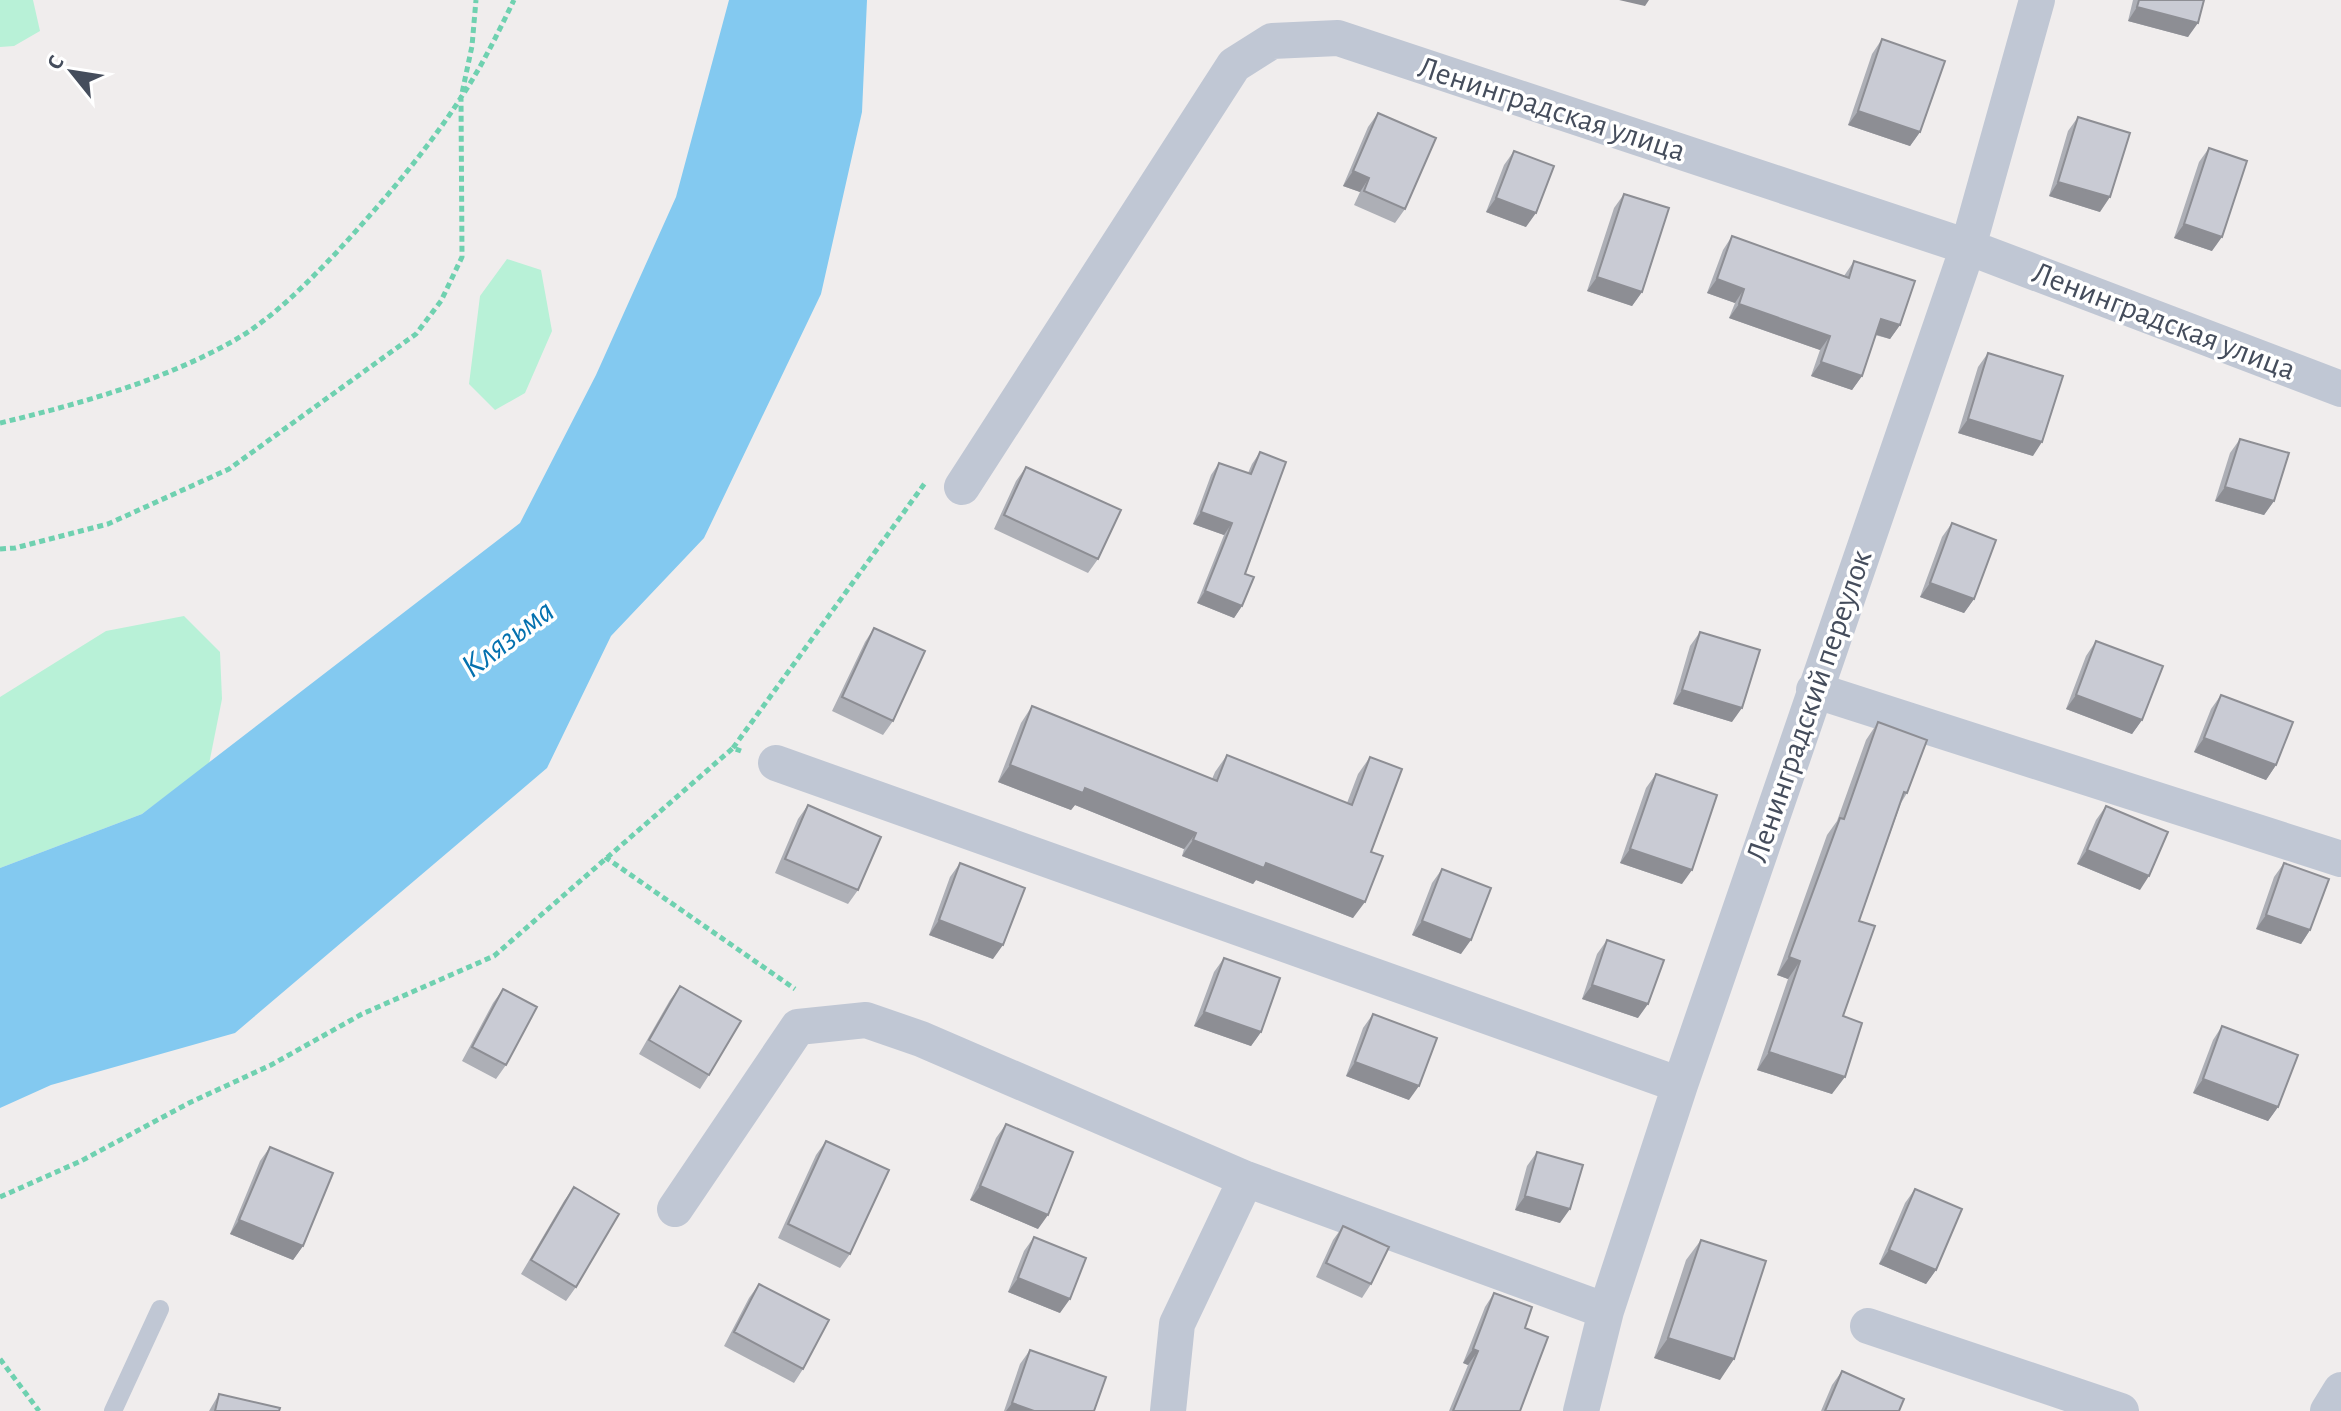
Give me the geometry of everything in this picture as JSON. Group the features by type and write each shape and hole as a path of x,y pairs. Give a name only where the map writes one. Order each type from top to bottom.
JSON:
{"street":[{"name":"Ленинградский переулок","path":"1581,1411 1606,1311 1680,1085 1968,247 2037,0"},
{"name":"Ленинградская улица","path":"962,487 1234,65 1272,41 1338,38 1968,247 2341,389"},
{"path":"1814,690 2341,859"},
{"path":"776,763 1680,1085"},
{"path":"675,1209 798,1027 866,1020 921,1039 1246,1179 1606,1311"},
{"path":"1168,1411 1177,1324 1246,1179"},
{"path":"1868,1326 2121,1411"},
{"path":"2328,1411 2341,1390"}],"lane":[{"path":"113,1411 160,1309"}],"path":[{"path":"0,549 15,548 108,524 229,469 416,334 441,301 462,257 461,98 472,46 476,0"},
{"path":"0,423 53,410 150,378 236,339 278,309 368,218 461,98 514,0"},
{"path":"0,1197 81,1161 189,1103 271,1065 362,1014 494,956 733,748 927,479 962,487"},
{"path":"733,748 776,763"},
{"path":"605,857 842,1023"},
{"path":"0,1359 39,1411"}],"green space":[{"path":"0,0 33,0 40,31 14,46 0,47"},
{"path":"507,259 541,270 552,331 525,393 495,410 469,384 480,296"},
{"path":"184,616 220,652 222,699 209,764 142,814 0,868 0,697 106,631"}],"water":[{"name":"Клязьма","path":"729,0 867,0 862,112 821,294 704,538 611,636 547,768 235,1033 51,1085 0,1108 0,868 142,814 520,523 596,375 676,197"}],"building":[{"path":"2139,0 2204,0 2198,23 2137,7"},
{"path":"1882,39 1945,61 1920,132 1858,111"},
{"path":"1378,113 1436,138 1405,209 1364,191 1369,178 1353,171"},
{"path":"2078,117 2130,133 2110,197 2058,182"},
{"path":"2209,148 2247,161 2222,237 2184,224"},
{"path":"1514,151 1554,166 1536,213 1496,198"},
{"path":"1624,194 1669,208 1642,292 1597,277"},
{"path":"1732,236 1849,278 1854,261 1915,281 1900,325 1881,319 1862,376 1821,362 1830,336 1739,304 1744,289 1717,279"},
{"path":"1988,353 2063,376 2042,442 1968,419"},
{"path":"2240,439 2289,453 2274,501 2225,487"},
{"path":"1260,452 1286,462 1245,574 1254,577 1242,606 1205,591 1232,523 1201,512 1219,463 1251,474"},
{"path":"1026,467 1121,510 1098,559 1004,515"},
{"path":"1952,523 1996,540 1974,599 1930,583"},
{"path":"874,628 925,651 893,721 842,697"},
{"path":"1700,632 1760,650 1742,708 1682,690"},
{"path":"2096,641 2163,666 2142,720 2076,695"},
{"path":"2221,695 2293,722 2276,765 2204,738"},
{"path":"1032,706 1217,781 1227,755 1352,805 1370,757 1402,769 1371,852 1383,856 1365,902 1266,863 1264,868 1193,840 1196,833 1085,788 1083,793 1010,765"},
{"path":"1878,722 1927,740 1907,793 1904,792 1859,921 1875,926 1843,1016 1862,1023 1845,1077 1769,1052 1800,961 1789,957 1840,818 1844,819"},
{"path":"1656,774 1717,795 1692,870 1630,849"},
{"path":"808,805 881,837 858,890 785,859"},
{"path":"2106,806 2168,832 2149,876 2087,850"},
{"path":"960,863 1025,888 1003,945 939,920"},
{"path":"2284,863 2329,879 2310,930 2266,915"},
{"path":"1442,869 1491,888 1471,940 1422,921"},
{"path":"1607,940 1664,960 1648,1004 1592,985"},
{"path":"1224,958 1280,978 1261,1032 1204,1012"},
{"path":"680,986 741,1021 709,1075 649,1040"},
{"path":"503,989 537,1007 506,1065 472,1047"},
{"path":"1373,1014 1437,1038 1419,1086 1355,1062"},
{"path":"2222,1026 2298,1055 2278,1107 2203,1079"},
{"path":"1006,1124 1073,1152 1048,1215 980,1186"},
{"path":"826,1141 889,1170 850,1254 788,1224"},
{"path":"270,1147 333,1173 303,1246 239,1220"},
{"path":"1537,1152 1583,1165 1570,1209 1525,1196"},
{"path":"574,1187 619,1214 576,1287 531,1260"},
{"path":"1915,1189 1962,1209 1936,1270 1889,1250"},
{"path":"1343,1226 1389,1247 1371,1284 1326,1263"},
{"path":"1034,1237 1086,1258 1070,1299 1018,1278"},
{"path":"1701,1240 1766,1261 1734,1359 1668,1338"},
{"path":"759,1284 829,1320 803,1369 734,1332"},
{"path":"1494,1293 1532,1307 1525,1328 1548,1337 1520,1411 1453,1411 1478,1351 1473,1349"},
{"path":"1030,1350 1106,1377 1094,1411 1034,1411 1012,1403"},
{"path":"1842,1371 1904,1399 1899,1411 1825,1411"},
{"path":"219,1394 280,1408 279,1411 215,1411"}]}
